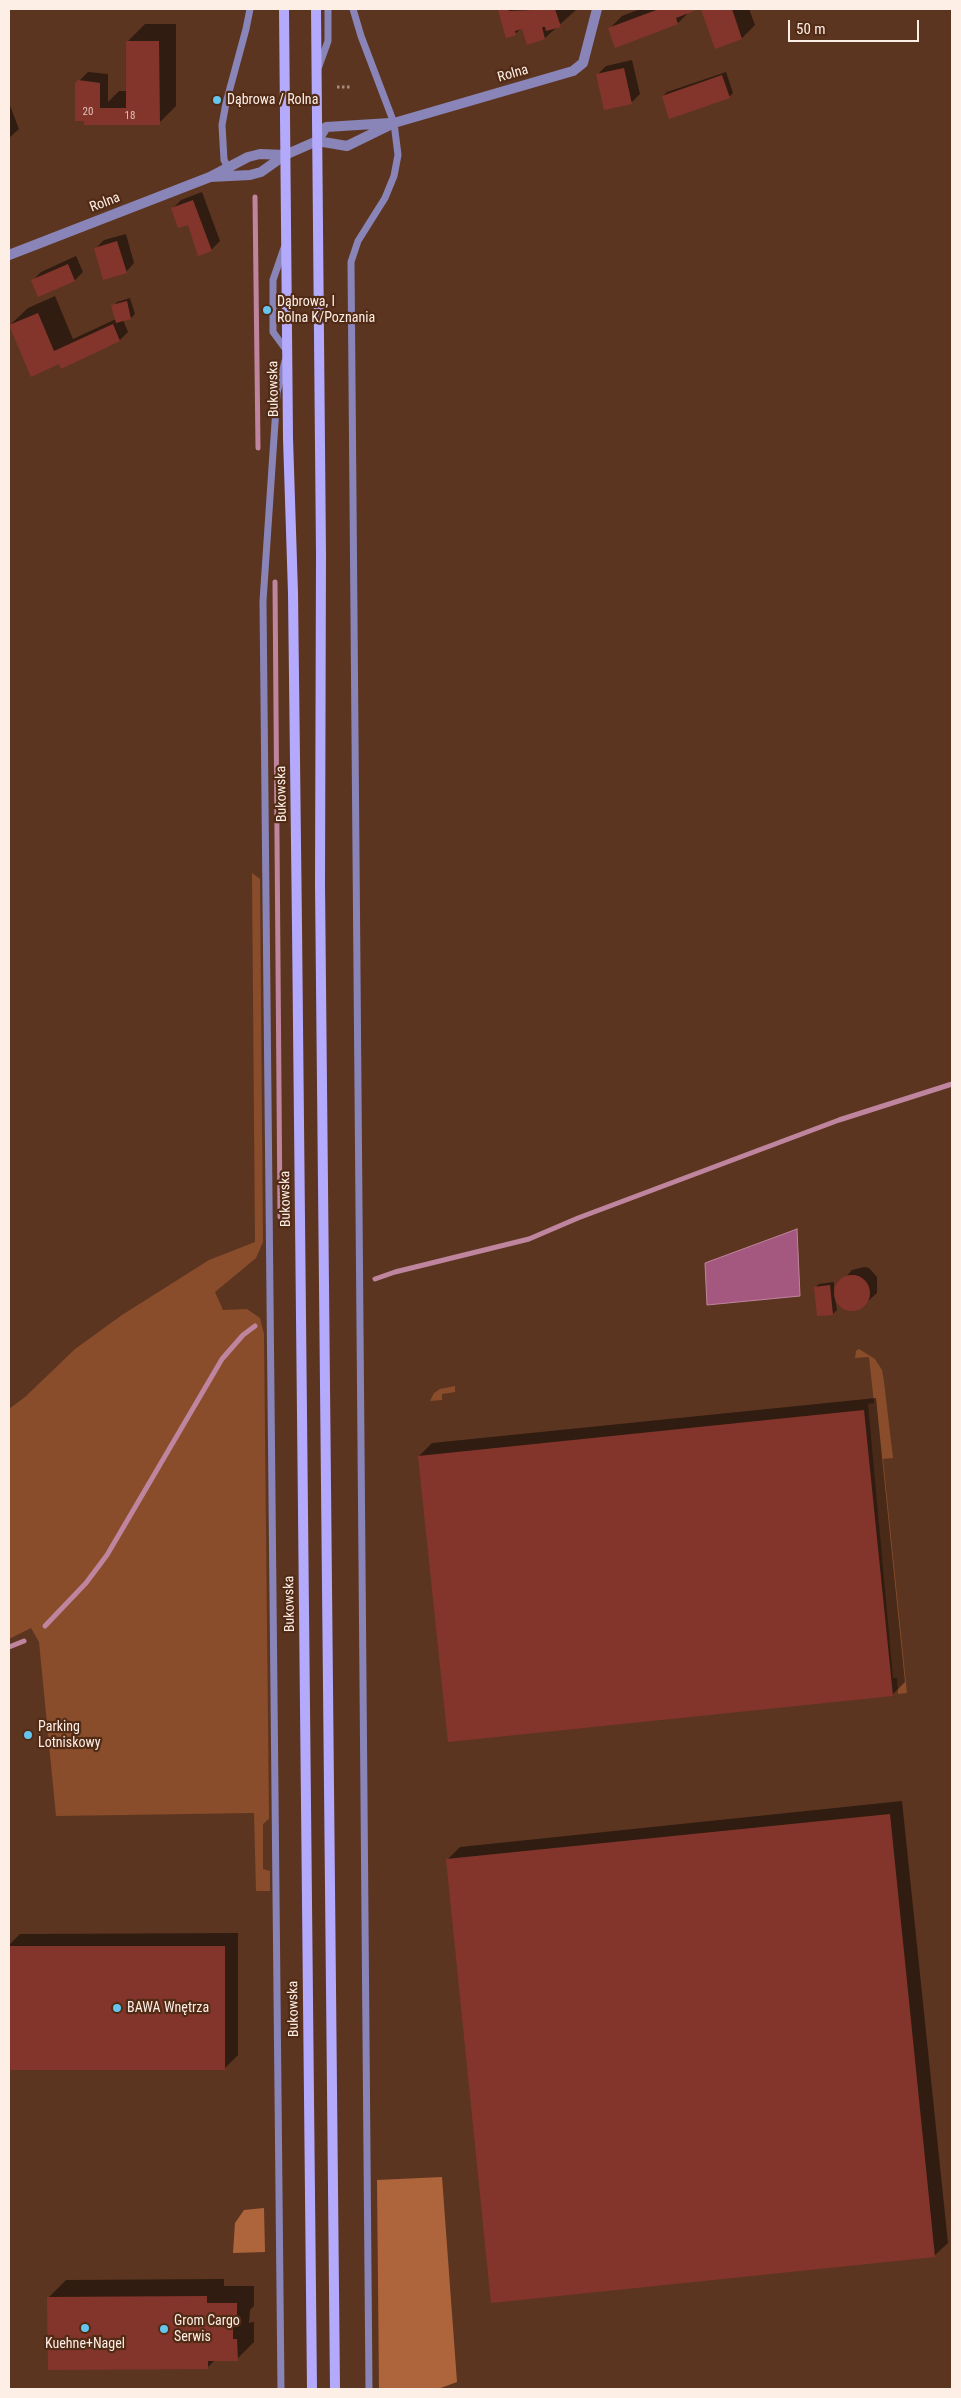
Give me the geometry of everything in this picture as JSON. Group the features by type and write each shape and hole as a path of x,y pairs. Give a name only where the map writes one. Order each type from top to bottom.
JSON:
{"main road":[{"name":"Bukowska","path":"284,9 287,351 298,927 312,2389"},
{"path":"316,9 321,545 320,875 335,2389"}],"street":[{"name":"Rolna","path":"394,123 573,71 583,63 596,9"},
{"path":"230,172 248,158 260,154 285,155 317,141 347,146 394,123"},
{"path":"317,141 326,126 394,123"},
{"name":"Rolna","path":"9,255 210,177 230,172 250,175 261,172 285,155"}],"lane":[{"path":"230,172 224,160 222,125 250,9"},
{"path":"317,71 328,41 328,9"},
{"path":"353,9 361,36 394,123 398,155 394,176 385,198 358,241 351,262 369,2389"},
{"path":"281,2389 263,601 277,393 287,351"}],"path":[{"path":"337,87 350,87"}],"shaded area":[{"path":"252,873 260,879 263,1242 256,1258 215,1292 223,1310 247,1309 260,1318 264,1334 269,1819 263,1824 263,1869 270,1871 270,1891 256,1891 254,1813 56,1816 39,1642 31,1628 9,1639 9,1409 25,1397 75,1349 122,1315 209,1260 255,1242"},
{"path":"797,1229 800,1296 707,1305 705,1263"},
{"path":"859,1349 875,1359 882,1370 884,1382 893,1458 883,1459 907,1693 898,1694 897,1678 893,1678 868,1404 874,1403 869,1357 855,1358 856,1351"},
{"path":"455,1386 455,1392 442,1394 442,1400 430,1401 434,1393 440,1389"},
{"path":"442,2177 457,2382 438,2389 379,2389 377,2180"},
{"path":"264,2208 265,2252 233,2253 235,2223 244,2210"}],"building":[{"path":"508,9 509,11 555,9 561,27 546,31 545,27 542,27 545,39 527,45 522,29 515,31 516,35 506,38 498,10"},
{"path":"659,9 699,9 676,18 678,24 615,48 608,28"},
{"path":"701,9 732,9 742,39 715,49"},
{"path":"126,41 159,41 160,125 84,125 84,121 75,121 75,83 78,80 100,83 100,108 126,108"},
{"path":"624,68 632,104 604,110 596,74"},
{"path":"722,75 730,98 669,119 662,96"},
{"path":"193,200 212,251 198,256 188,225 178,228 171,208"},
{"path":"117,241 127,273 103,280 94,248"},
{"path":"68,264 75,281 38,297 31,280"},
{"path":"127,301 131,319 116,323 111,305"},
{"path":"38,313 54,351 113,324 120,341 61,369 59,364 31,377 9,325"},
{"path":"852,1275 859,1276 865,1280 869,1286 869,1300 865,1306 859,1310 852,1311 845,1310 839,1306 835,1300 834,1293 835,1286 839,1280 845,1276"},
{"path":"830,1285 833,1315 817,1316 814,1287"},
{"path":"864,1410 893,1696 448,1742 418,1456"},
{"path":"890,1814 935,2257 491,2303 446,1859"},
{"name":"BAWA Wnętrza","path":"9,1946 225,1946 225,2070 9,2070"},
{"path":"207,2296 207,2303 237,2303 237,2324 233,2325 233,2339 237,2339 238,2361 208,2361 208,2369 48,2370 47,2297"}],"waterway":[{"path":"255,197 258,448"},
{"path":"275,582 280,1217"},
{"path":"375,1279 395,1272 529,1239 578,1218 839,1120 952,1084"},
{"path":"45,1626 86,1583 107,1555 222,1359 243,1335 255,1326"},
{"path":"9,1647 24,1641"}],"place":[{"name":"Dąbrowa / Rolna","path":"217,100"},
{"name":"Dąbrowa, I Rolna K/Poznania","path":"267,310"},
{"name":"Parking Lotniskowy","path":"28,1735"},
{"name":"BAWA Wnętrza","path":"117,2008"},
{"name":"Kuehne+Nagel","path":"85,2328"},
{"name":"Grom Cargo Serwis","path":"164,2329"}]}
